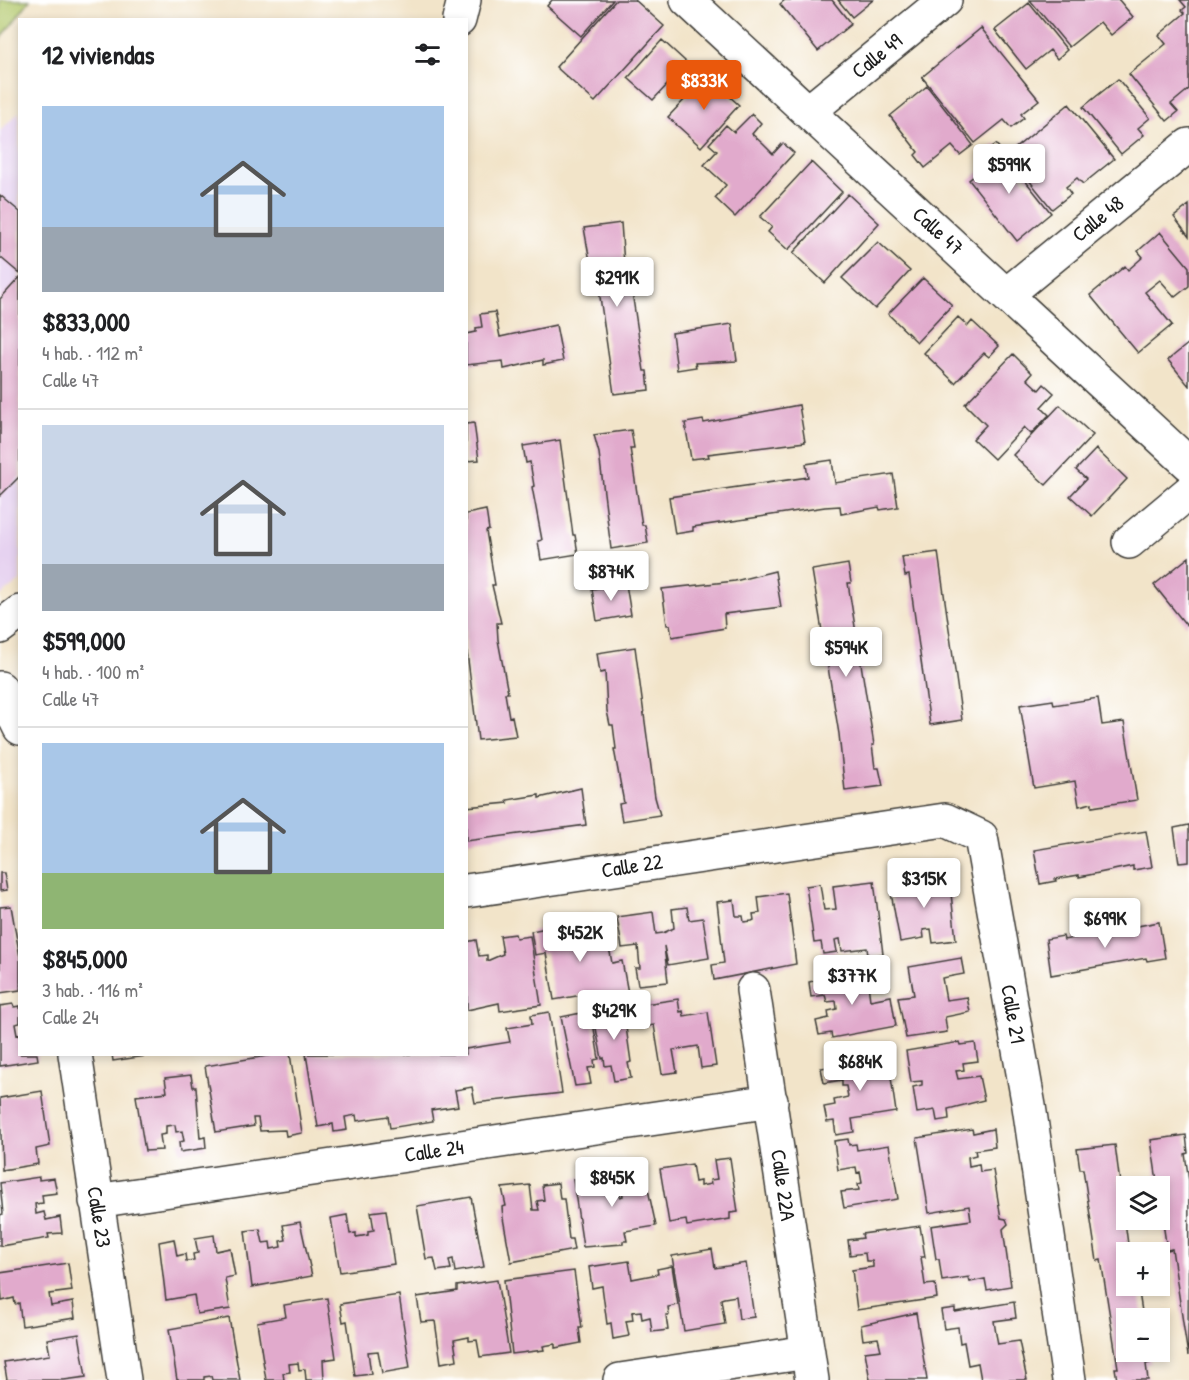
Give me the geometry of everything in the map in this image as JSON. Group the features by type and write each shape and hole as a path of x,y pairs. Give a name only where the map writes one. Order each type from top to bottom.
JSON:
{"street":[{"path":"460,18 464,0"},
{"name":"Calle 47","path":"687,0 1189,464"},
{"name":"Calle 49","path":"808,112 945,0"},
{"name":"Calle 48","path":"1007,294 1189,145"},
{"path":"1129,542 1189,492"},
{"path":"0,627 18,614"},
{"path":"0,688 18,724"},
{"name":"Calle 21","path":"797,841 945,820 981,837 1029,1106 1069,1380"},
{"name":"Calle 22","path":"468,891 797,841"},
{"name":"Calle 22A","path":"753,990 810,1366"},
{"name":"Calle 23","path":"75,1056 124,1380"},
{"name":"Calle 24","path":"96,1201 771,1101"},
{"path":"620,1380 810,1366"}],"shaded area":[{"path":"18,113 18,582 0,596 0,131"}],"green space":[{"path":"0,0 30,0 0,40"}],"building":[{"path":"552,0 613,0 581,36 547,6"},
{"path":"616,0 635,0 664,26 595,102 556,67"},
{"path":"785,0 832,0 851,24 818,51 780,4"},
{"path":"838,0 873,0 852,17"},
{"path":"1030,0 1119,0 1133,17 1111,35 1100,22 1069,47"},
{"path":"1180,0 1189,0 1189,89 1171,104 1178,112 1167,121 1129,74 1166,44 1159,35 1185,13 1182,10 1186,7"},
{"path":"1029,3 1067,50 1057,59 1050,50 1026,69 995,30"},
{"path":"981,28 1039,100 1021,114 1024,118 1011,128 1004,120 975,143 922,77"},
{"path":"662,40 696,71 677,92 668,84 653,100 628,78"},
{"path":"707,76 739,105 701,147 668,117"},
{"path":"1118,79 1150,118 1138,128 1144,135 1121,154 1083,107"},
{"path":"927,86 973,145 960,155 952,146 925,168 915,155 918,152 890,116"},
{"path":"1069,104 1114,159 1083,184 1077,178 1066,187 1071,194 1052,209 1008,154"},
{"path":"752,114 761,123 752,134 773,154 783,143 794,153 735,217 715,198 726,185 704,165 717,151 709,144 726,125 734,132"},
{"path":"996,144 1051,213 1017,241 969,180 992,162 984,153"},
{"path":"811,162 842,192 788,250 768,232 772,227 760,217"},
{"path":"848,194 879,223 825,283 793,253"},
{"path":"0,195 18,210 18,272 0,257"},
{"path":"1189,205 1189,237 1174,217"},
{"path":"621,223 624,264 628,279 630,279 649,390 614,394 598,283 594,284 584,228"},
{"path":"1160,232 1189,267 1189,286 1175,297 1160,280 1145,292 1172,325 1138,353 1090,295 1125,266 1128,270 1143,257 1138,251"},
{"path":"878,242 910,271 875,309 842,278"},
{"path":"923,278 952,305 917,342 888,314"},
{"path":"18,279 18,478 0,496 0,299"},
{"path":"495,312 500,337 556,325 563,361 543,365 543,360 504,369 503,361 468,365 468,334 476,332 476,328 482,327 480,314"},
{"path":"958,317 968,326 972,321 999,346 989,357 984,353 955,383 924,353"},
{"path":"732,324 737,361 695,363 696,367 677,370 672,333"},
{"path":"1189,343 1189,386 1168,360"},
{"path":"1013,354 1032,373 1027,379 1039,390 1044,384 1054,393 1041,407 1049,415 1031,434 1024,427 994,459 973,439 986,425 965,404"},
{"path":"799,405 805,442 708,454 709,457 691,459 685,423 703,420 704,423"},
{"path":"1060,405 1093,435 1046,485 1013,455"},
{"path":"474,423 479,460 468,461 468,424"},
{"path":"631,430 634,448 630,448 642,525 645,525 648,543 611,549 599,453 594,435"},
{"path":"560,440 573,535 575,535 578,554 541,560 538,541 542,540 532,487 534,486 530,462 526,463 523,446"},
{"path":"1096,449 1127,479 1092,516 1070,496 1086,479 1076,470"},
{"path":"832,460 835,483 893,474 898,507 880,510 879,507 841,514 840,506 825,507 693,527 693,531 675,534 669,497 808,477 806,464"},
{"path":"486,510 489,530 486,531 495,585 492,585 501,623 497,623 508,693 505,693 509,717 512,716 516,736 478,740 468,660 468,514"},
{"path":"938,552 962,720 930,725 909,575 905,576 902,557"},
{"path":"1189,557 1189,622 1186,625 1154,585"},
{"path":"848,564 851,583 848,583 874,745 872,745 875,768 879,768 883,786 845,791 839,734 812,570"},
{"path":"775,571 781,607 724,614 725,628 672,637 670,625 667,625 662,589 735,581"},
{"path":"626,584 631,615 597,621 592,589"},
{"path":"635,647 655,797 660,815 622,821 619,804 624,803 614,749 616,749 613,725 610,725 607,711 605,672 600,673 597,653"},
{"path":"1098,698 1102,725 1124,722 1137,800 1092,807 1092,803 1079,806 1075,781 1034,788 1020,705 1053,700 1054,705"},
{"path":"581,788 586,825 468,841 468,807 508,803 507,800 539,795 539,798"},
{"path":"1189,825 1189,862 1179,863 1174,828"},
{"path":"1146,831 1152,867 1133,870 1133,866 1079,877 1079,875 1055,879 1056,881 1040,884 1034,850"},
{"path":"945,869 947,884 950,884 956,940 933,943 931,929 923,930 924,938 900,942 891,893 893,892 891,877 906,875 909,891 916,889 917,897 927,896 926,888 932,888 930,871"},
{"path":"0,873 4,873 7,890 0,891"},
{"path":"874,881 883,954 868,956 867,948 842,951 840,939 835,940 837,952 823,954 821,942 814,943 806,886 820,884 824,910 836,909 833,886"},
{"path":"787,893 796,964 714,980 712,965 724,963 717,902 734,900 736,916 743,916 744,922 752,921 754,920 753,914 760,913 758,897"},
{"path":"11,906 18,946 18,990 0,993 0,907"},
{"path":"687,907 689,920 703,918 709,958 668,965 664,946 668,982 638,985 635,968 640,968 638,946 622,948 617,917 653,912 656,934 663,933 674,928 672,909"},
{"path":"601,920 603,936 607,936 612,963 622,961 628,993 588,999 588,994 554,1000 546,953 535,955 531,931 562,925 565,941 571,940 573,948 583,947 581,940 587,939 584,923"},
{"path":"1159,922 1165,958 1147,961 1146,958 1051,975 1046,939 1063,936 1064,940"},
{"path":"515,934 516,938 530,936 541,1005 500,1011 499,1003 468,1010 468,942 476,940 479,956 487,955 487,961 503,954 500,936"},
{"path":"961,958 964,974 942,978 946,1000 967,997 970,1012 945,1017 947,1032 906,1038 898,997 914,995 909,967"},
{"path":"866,969 870,1000 891,996 896,1026 832,1038 831,1033 819,1035 816,1021 829,1018 828,1011 837,1009 836,1001 827,1002 825,995 811,997 809,982"},
{"path":"678,999 680,1012 683,1011 684,1016 708,1012 716,1066 701,1068 698,1046 673,1050 677,1072 662,1074 654,1025 648,1026 645,1004"},
{"path":"13,1004 14,1007 18,1006 18,1023 15,1024 18,1035 18,1056 37,1056 38,1060 0,1066 0,1006"},
{"path":"623,1006 631,1078 614,1081 611,1065 605,1066 604,1058 602,1059 593,1013"},
{"path":"591,1011 599,1059 594,1060 595,1067 588,1068 591,1084 575,1086 561,1017"},
{"path":"549,1012 562,1093 475,1103 472,1087 455,1090 458,1106 431,1110 433,1121 390,1128 388,1116 357,1121 356,1115 345,1117 347,1130 334,1132 333,1124 318,1127 306,1056 468,1056 468,1049 510,1042 507,1028 532,1024 531,1015"},
{"path":"960,1042 961,1045 975,1043 978,1061 963,1063 964,1070 956,1071 958,1079 979,1076 984,1100 948,1109 949,1119 937,1121 935,1110 917,1113 913,1087 922,1085 922,1081 911,1082 906,1051"},
{"path":"112,1056 145,1056 113,1061"},
{"path":"267,1056 290,1056 302,1133 286,1136 285,1130 260,1131 258,1118 253,1118 254,1126 216,1132 205,1066"},
{"path":"888,1057 896,1112 852,1119 854,1132 836,1135 834,1121 827,1122 824,1107 835,1105 834,1100 848,1097 846,1086 842,1086 842,1080 824,1083 821,1068"},
{"path":"191,1075 193,1087 196,1087 200,1138 205,1137 206,1148 180,1152 179,1142 184,1141 182,1131 176,1132 175,1125 166,1126 166,1134 160,1135 162,1150 145,1151 136,1096 167,1092 165,1078"},
{"path":"42,1091 50,1146 36,1149 38,1164 2,1170 0,1098"},
{"path":"972,1129 973,1133 993,1129 995,1147 975,1150 976,1155 968,1157 969,1166 979,1164 980,1172 993,1170 1001,1218 1006,1219 1008,1224 1003,1229 1011,1286 987,1290 985,1279 970,1282 969,1277 942,1281 939,1259 936,1259 931,1226 971,1220 969,1206 929,1213 917,1138"},
{"path":"1186,1135 1188,1153 1185,1154 1189,1181 1188,1356 1172,1249 1170,1249 1170,1242 1166,1242 1164,1230 1170,1230 1170,1176 1156,1176 1151,1140"},
{"path":"848,1139 849,1145 856,1144 857,1150 889,1145 898,1199 844,1208 841,1192 859,1190 858,1184 862,1183 860,1172 857,1173 856,1167 838,1170 834,1141"},
{"path":"1115,1145 1119,1176 1116,1176 1116,1230 1126,1230 1128,1242 1116,1242 1116,1296 1140,1296 1141,1308 1116,1308 1116,1355 1101,1260 1097,1261 1083,1169 1080,1169 1077,1149"},
{"path":"730,1158 738,1212 730,1213 730,1219 687,1226 686,1220 669,1223 660,1169 692,1164 695,1182 700,1181 700,1186 711,1184 710,1180 717,1179 714,1160"},
{"path":"644,1171 656,1226 625,1231 627,1241 623,1241 623,1244 583,1247 573,1179 617,1172 620,1197 623,1196 622,1189 631,1187 629,1173"},
{"path":"39,1177 39,1180 54,1178 57,1193 42,1195 43,1203 35,1204 36,1214 44,1212 46,1220 60,1217 62,1233 48,1234 49,1238 0,1246 0,1215 3,1214 0,1183"},
{"path":"558,1183 560,1199 564,1199 569,1239 572,1239 574,1250 511,1262 503,1218 502,1207 506,1206 502,1188 530,1185 533,1210 539,1210 537,1201 544,1200 542,1185"},
{"path":"471,1197 484,1267 455,1272 453,1259 449,1260 451,1269 437,1271 434,1258 426,1259 417,1206"},
{"path":"386,1210 394,1264 340,1272 331,1218 347,1215 350,1234 356,1233 356,1237 368,1235 368,1231 374,1230 371,1212"},
{"path":"300,1222 312,1276 252,1287 245,1231 260,1229 263,1243 270,1242 271,1249 281,1247 280,1241 286,1240 283,1225"},
{"path":"920,1226 925,1257 921,1257 925,1285 935,1284 937,1298 857,1310 852,1270 873,1267 873,1264 872,1261 866,1261 865,1253 850,1255 848,1240 863,1238 862,1234"},
{"path":"214,1235 216,1251 230,1248 235,1276 225,1278 230,1309 197,1314 194,1295 166,1300 159,1242 174,1239 177,1256 185,1254 186,1261 188,1261 194,1260 193,1254 198,1253 195,1238"},
{"path":"712,1249 715,1268 746,1263 754,1317 739,1319 736,1296 724,1298 721,1299 725,1324 684,1331 672,1256"},
{"path":"629,1261 632,1279 658,1274 657,1269 672,1266 678,1305 668,1307 669,1315 666,1315 668,1330 652,1332 650,1317 642,1319 641,1311 632,1312 633,1320 626,1321 629,1336 613,1339 611,1323 607,1324 602,1286 592,1288 589,1267"},
{"path":"68,1263 72,1291 49,1294 51,1306 73,1302 75,1318 22,1326 19,1303 15,1304 14,1298 2,1301 0,1273"},
{"path":"574,1271 582,1328 579,1328 581,1343 555,1348 555,1344 543,1346 544,1350 512,1354 504,1280"},
{"path":"497,1280 509,1353 480,1357 477,1340 469,1341 469,1337 454,1340 457,1360 441,1363 435,1321 421,1322 417,1297 457,1291 457,1286"},
{"path":"399,1295 410,1368 382,1373 378,1351 368,1352 371,1374 355,1376 347,1321 343,1322 340,1304"},
{"path":"327,1298 336,1358 323,1360 324,1380 306,1380 305,1369 299,1370 298,1363 289,1364 290,1372 283,1373 284,1380 266,1380 257,1322 286,1317 284,1305"},
{"path":"1014,1302 1016,1318 994,1321 996,1334 998,1344 1019,1341 1027,1380 981,1380 978,1363 968,1365 964,1342 960,1343 958,1327 944,1329 941,1310 955,1308 955,1312"},
{"path":"916,1313 927,1380 870,1380 865,1352 881,1350 878,1338 863,1340 861,1325"},
{"path":"229,1318 240,1380 212,1380 211,1376 204,1377 204,1380 177,1380 169,1329"},
{"path":"79,1334 86,1377 64,1380 7,1380 4,1362 50,1355 47,1339"},
{"path":"1117,1362 1150,1363 1146,1364 1148,1380 1117,1380 1115,1368 1118,1368"}]}
